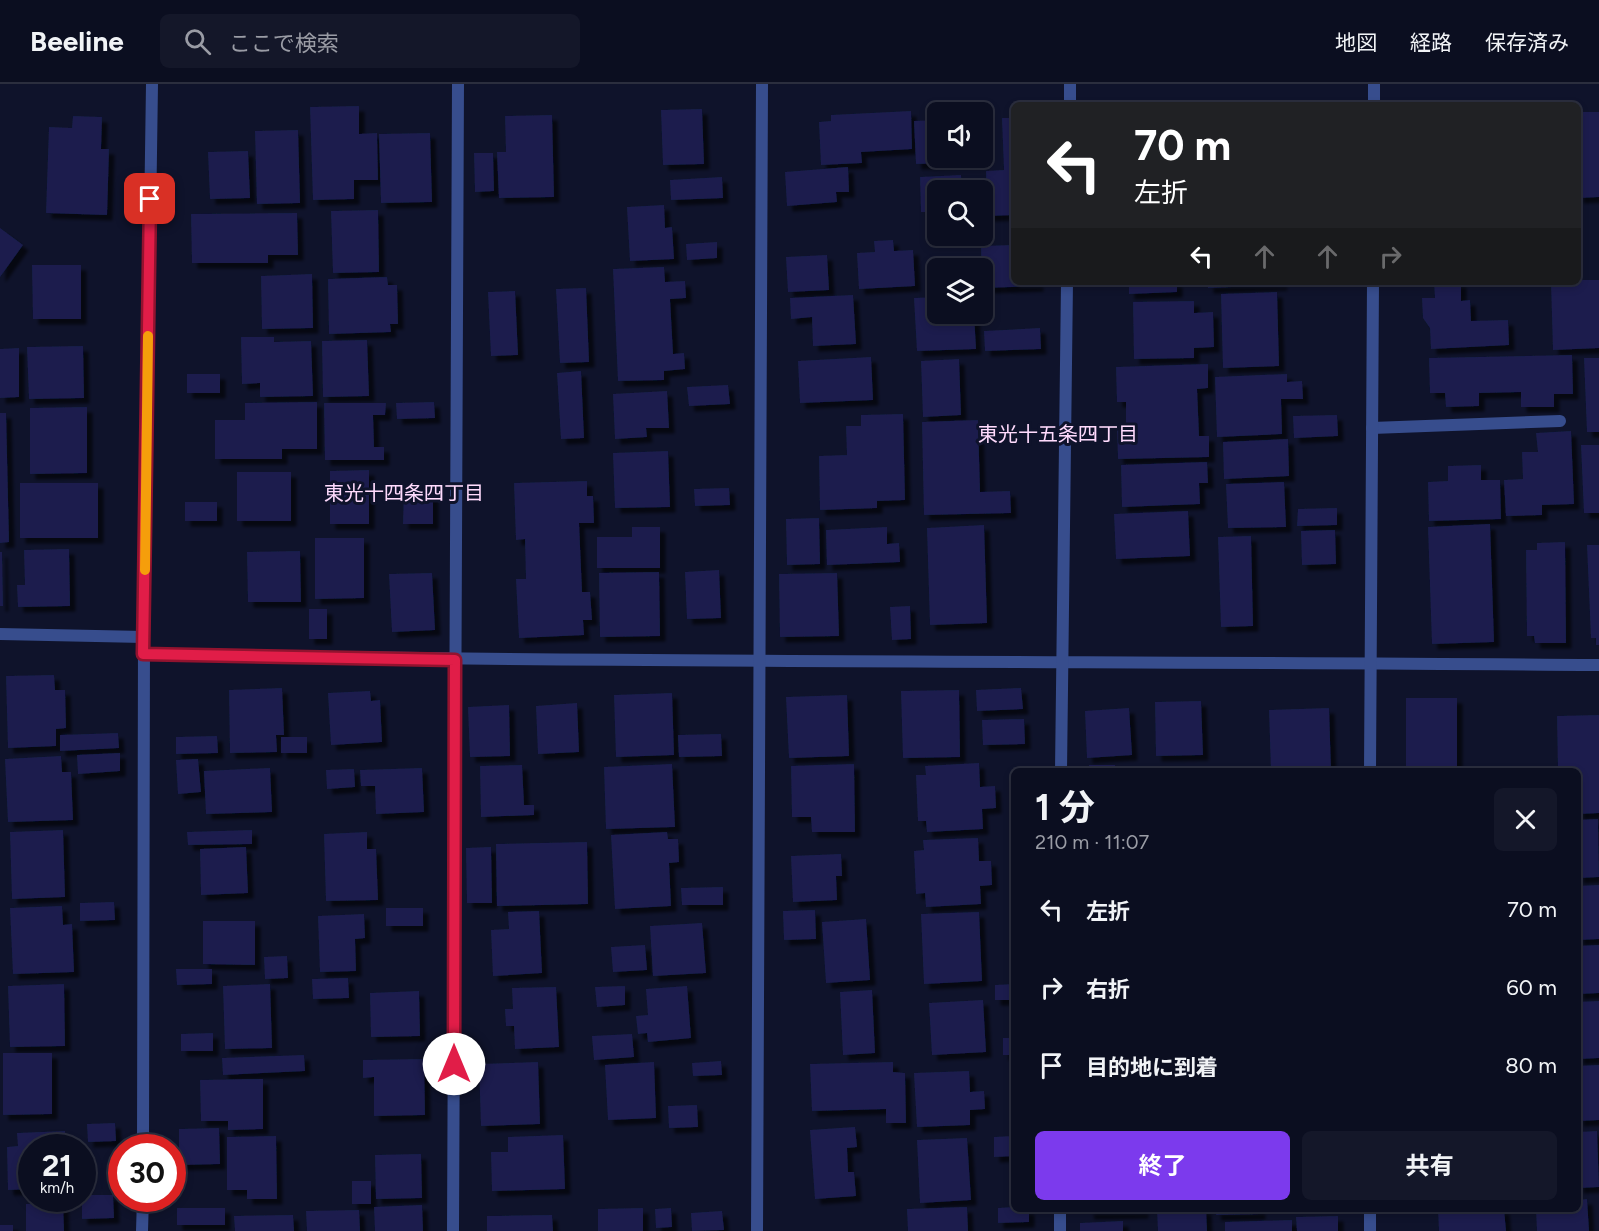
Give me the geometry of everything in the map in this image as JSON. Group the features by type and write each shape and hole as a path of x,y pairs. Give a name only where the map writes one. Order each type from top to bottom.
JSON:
{"street":[{"path":"143,1134 143,654 152,84"},
{"path":"453,1231 458,84"},
{"path":"758,1231 762,84"},
{"path":"1070,102 1069,84 1076,84"},
{"path":"1374,84 1374,102"},
{"path":"1061,768 1067,285"},
{"path":"1370,768 1373,285"},
{"path":"1372,428 1560,421"},
{"path":"0,634 144,637"},
{"path":"143,654 455,660 1599,665"},
{"path":"142,1212 142,1231"},
{"path":"1060,1212 1060,1231"},
{"path":"1370,1212 1370,1231"}],"building":[{"path":"359,106 359,134 377,133 378,180 354,180 354,199 313,200 310,107"},
{"path":"702,109 704,164 663,165 661,110"},
{"path":"911,111 912,149 861,152 862,163 821,165 819,122 831,121 831,115"},
{"path":"1581,112 1599,112 1599,197 1581,198"},
{"path":"552,115 554,197 499,198 497,152 506,152 505,116"},
{"path":"73,116 102,117 101,149 109,149 107,215 46,213 49,127 72,128"},
{"path":"1002,118 1011,118 1011,215 993,216 993,180 986,180 986,171 1004,170"},
{"path":"927,120 927,164 916,164 914,121"},
{"path":"298,130 300,203 257,204 255,131"},
{"path":"430,133 432,202 381,203 379,134"},
{"path":"248,151 250,198 210,199 208,152"},
{"path":"474,153 493,153 494,191 475,192"},
{"path":"848,167 849,192 836,192 837,202 787,206 785,172"},
{"path":"961,175 961,180 927,180 927,212 921,212 920,177"},
{"path":"722,177 723,198 671,200 670,180"},
{"path":"664,205 665,228 672,227 674,259 630,261 627,207"},
{"path":"378,210 379,272 333,273 331,211"},
{"path":"297,213 298,255 268,255 268,263 192,263 191,214"},
{"path":"0,228 23,245 0,277"},
{"path":"893,240 894,251 913,250 915,286 859,289 857,253 875,252 874,241"},
{"path":"717,242 717,258 687,260 686,244"},
{"path":"1011,245 1011,285 1038,286 993,288 993,258 981,258 981,246"},
{"path":"827,255 829,290 788,292 786,257"},
{"path":"32,265 81,265 81,319 33,319"},
{"path":"664,267 665,282 685,281 686,298 670,299 673,354 684,353 685,369 664,371 664,380 618,381 613,269"},
{"path":"312,274 313,328 262,329 261,276"},
{"path":"387,277 388,285 397,285 398,324 390,324 391,332 329,334 328,279"},
{"path":"1581,280 1599,280 1599,348 1553,350 1551,285 1581,285"},
{"path":"1129,285 1177,285 1177,292 1129,294"},
{"path":"1208,285 1282,285 1208,288"},
{"path":"1434,285 1461,285 1461,301 1470,300 1471,321 1508,320 1509,345 1431,349 1430,328 1423,318 1422,298 1435,298"},
{"path":"586,288 589,362 560,363 556,289"},
{"path":"515,291 518,355 491,356 488,292"},
{"path":"1277,292 1279,366 1223,368 1221,294"},
{"path":"853,295 856,344 813,346 812,317 791,319 790,298"},
{"path":"927,297 927,324 975,324 976,349 917,351 914,298"},
{"path":"1194,301 1194,313 1213,312 1214,347 1194,348 1194,358 1134,359 1133,302"},
{"path":"1040,328 1041,349 985,351 984,331"},
{"path":"241,337 274,337 274,342 311,341 313,396 260,397 260,383 242,384"},
{"path":"367,340 369,396 323,397 322,341"},
{"path":"83,346 84,398 29,399 27,347"},
{"path":"19,348 19,397 0,398 0,349"},
{"path":"1572,355 1573,394 1554,394 1554,407 1521,407 1521,392 1479,393 1479,406 1446,407 1445,393 1430,393 1429,358"},
{"path":"871,357 873,400 800,403 798,361"},
{"path":"1584,358 1599,358 1599,432 1587,432"},
{"path":"959,359 961,415 923,417 921,361"},
{"path":"1208,364 1208,388 1197,389 1199,436 1209,436 1209,457 1118,459 1117,424 1126,424 1126,402 1117,402 1116,367"},
{"path":"581,371 584,438 561,439 557,373"},
{"path":"187,374 220,374 220,393 187,393"},
{"path":"1287,374 1287,382 1302,381 1303,399 1281,399 1282,434 1217,437 1215,377"},
{"path":"728,385 730,404 689,406 687,387"},
{"path":"667,391 669,428 646,428 647,437 615,439 613,394"},
{"path":"317,402 317,449 282,449 282,459 215,459 215,420 245,420 245,403"},
{"path":"434,402 435,418 397,419 396,403"},
{"path":"324,403 386,403 385,415 373,415 374,447 384,447 384,460 325,460"},
{"path":"87,407 87,473 30,474 30,408"},
{"path":"0,413 6,413 9,542 0,543"},
{"path":"903,414 905,500 877,501 877,508 820,510 819,456 847,455 846,426 861,426 861,415"},
{"path":"1337,415 1338,436 1294,438 1293,416"},
{"path":"978,420 980,492 1010,491 1011,513 924,515 922,422"},
{"path":"1571,431 1574,504 1542,505 1542,515 1506,516 1504,480 1523,479 1522,452 1538,452 1536,433"},
{"path":"1288,439 1289,476 1224,479 1223,442"},
{"path":"1581,445 1599,445 1599,513 1584,513"},
{"path":"668,451 670,507 615,508 613,453"},
{"path":"1207,462 1208,483 1199,483 1200,504 1122,507 1121,465"},
{"path":"1481,465 1481,480 1500,480 1501,519 1429,521 1428,482 1448,481 1448,466"},
{"path":"369,470 369,524 330,524 330,471"},
{"path":"237,472 291,472 291,521 237,521"},
{"path":"587,481 587,496 593,496 594,523 579,523 582,592 590,592 592,620 583,620 584,635 519,638 516,579 526,579 525,539 516,540 514,483"},
{"path":"1284,482 1286,527 1228,528 1226,484"},
{"path":"20,483 98,483 98,538 20,538"},
{"path":"729,488 730,505 695,506 694,489"},
{"path":"404,490 433,491 433,524 403,524"},
{"path":"185,502 217,502 217,521 185,521"},
{"path":"1337,508 1337,525 1297,526 1298,509"},
{"path":"1188,511 1190,556 1116,559 1114,514"},
{"path":"819,518 820,564 787,565 786,519"},
{"path":"1490,524 1494,642 1432,644 1428,527"},
{"path":"984,525 987,623 930,625 927,528"},
{"path":"632,527 660,527 660,568 597,568 597,537 632,537"},
{"path":"887,527 887,544 899,543 900,562 827,565 826,530"},
{"path":"1335,530 1336,564 1302,565 1301,531"},
{"path":"1251,536 1253,626 1221,627 1218,537"},
{"path":"315,538 364,538 364,598 315,599"},
{"path":"1565,542 1566,643 1535,643 1534,636 1527,636 1526,550 1537,550 1537,543"},
{"path":"1587,545 1599,545 1599,645 1596,645 1596,638 1591,638"},
{"path":"69,549 70,606 18,607 17,585 25,585 24,550"},
{"path":"300,551 301,602 248,602 247,552"},
{"path":"0,552 2,552 3,606 0,606"},
{"path":"719,570 721,618 687,619 685,572"},
{"path":"659,572 660,636 600,637 599,573"},
{"path":"432,573 435,630 392,632 389,574"},
{"path":"837,573 839,636 780,637 779,574"},
{"path":"910,606 911,639 892,640 890,607"},
{"path":"309,609 327,609 327,639 309,639"},
{"path":"54,675 55,690 65,690 66,728 56,729 56,746 8,748 6,676"},
{"path":"282,688 284,735 276,735 277,752 230,753 229,690"},
{"path":"1021,688 1023,709 977,711 976,690"},
{"path":"959,690 960,757 903,758 901,691"},
{"path":"370,691 371,701 380,700 382,742 331,745 328,693"},
{"path":"672,693 674,755 616,757 614,695"},
{"path":"847,695 849,756 789,758 786,697"},
{"path":"1406,698 1457,698 1457,768 1406,768"},
{"path":"1201,701 1203,755 1156,756 1155,702"},
{"path":"577,703 579,752 538,754 536,706"},
{"path":"509,705 510,756 470,757 468,707"},
{"path":"1129,708 1132,755 1087,758 1085,711"},
{"path":"1329,708 1331,768 1271,768 1269,710"},
{"path":"1599,715 1599,813 1581,814 1581,768 1558,768 1557,716"},
{"path":"1024,719 1025,744 983,745 982,720"},
{"path":"118,733 119,748 60,751 60,735"},
{"path":"721,734 722,756 679,757 678,735"},
{"path":"217,736 218,753 176,754 176,737"},
{"path":"281,737 307,737 307,753 281,753"},
{"path":"120,753 120,771 78,774 77,755"},
{"path":"61,756 62,772 71,772 73,820 8,822 5,759"},
{"path":"198,759 201,792 178,794 176,760"},
{"path":"979,763 980,787 995,786 996,808 982,809 983,829 927,832 926,821 918,821 916,775 926,775 925,766"},
{"path":"672,764 675,827 606,829 604,767"},
{"path":"854,764 855,832 812,832 811,817 792,817 791,766"},
{"path":"522,765 524,805 534,805 534,815 481,817 480,766"},
{"path":"1089,765 1115,765 1116,768 1089,768"},
{"path":"270,768 272,812 206,814 204,771"},
{"path":"422,768 424,812 376,814 375,786 361,786 360,770"},
{"path":"354,769 355,787 327,789 326,770"},
{"path":"1598,819 1599,877 1581,878 1581,820"},
{"path":"63,830 65,897 12,899 10,832"},
{"path":"252,830 252,844 188,845 187,832"},
{"path":"367,832 367,849 376,849 378,900 326,901 324,834"},
{"path":"667,832 668,839 678,839 679,862 669,863 671,906 615,909 611,835"},
{"path":"978,838 979,861 991,861 992,885 980,886 981,904 926,907 925,893 916,894 914,851 924,850 923,840"},
{"path":"587,842 588,904 497,906 496,844"},
{"path":"246,847 248,893 201,895 200,849"},
{"path":"491,847 492,903 467,903 466,848"},
{"path":"841,854 842,876 836,876 837,900 793,902 791,856"},
{"path":"1599,885 1599,939 1581,940 1581,886"},
{"path":"723,887 723,905 682,905 681,888"},
{"path":"114,902 115,920 80,921 80,903"},
{"path":"62,906 63,925 72,924 74,972 13,974 10,908"},
{"path":"386,908 423,908 423,926 386,926"},
{"path":"815,910 816,939 784,940 783,911"},
{"path":"539,911 542,973 493,976 491,930 509,929 508,912"},
{"path":"979,912 982,981 924,984 921,914"},
{"path":"364,914 365,938 355,939 356,971 320,972 318,916"},
{"path":"866,919 870,980 826,983 822,922"},
{"path":"203,921 255,921 255,965 203,964"},
{"path":"702,923 706,973 653,976 650,926"},
{"path":"645,945 647,970 613,972 611,947"},
{"path":"1599,945 1599,993 1581,994 1581,946"},
{"path":"287,956 288,978 265,979 264,957"},
{"path":"176,969 212,969 212,984 177,985"},
{"path":"348,978 349,998 313,999 312,979"},
{"path":"64,984 65,1046 10,1047 8,986"},
{"path":"270,984 272,1048 225,1049 223,986"},
{"path":"1011,984 1011,1000 995,1000 995,985"},
{"path":"625,986 625,1005 597,1007 595,987"},
{"path":"687,986 691,1038 648,1042 647,1033 638,1034 636,1016 648,1015 646,989"},
{"path":"556,987 559,1047 515,1049 514,1026 506,1026 505,1009 513,1009 512,988"},
{"path":"872,990 875,1053 843,1055 840,992"},
{"path":"419,991 420,1036 371,1037 370,993"},
{"path":"983,1000 986,1052 932,1055 929,1003"},
{"path":"1599,1001 1599,1058 1581,1059 1581,1002"},
{"path":"213,1033 213,1051 181,1051 181,1034"},
{"path":"632,1034 634,1057 594,1060 592,1036"},
{"path":"1003,1038 1011,1038 1011,1055 1003,1055"},
{"path":"3,1053 52,1053 52,1114 3,1115"},
{"path":"304,1055 305,1071 223,1075 222,1058"},
{"path":"424,1059 425,1115 374,1116 374,1077 363,1078 363,1060"},
{"path":"721,1061 722,1075 693,1076 692,1063"},
{"path":"538,1062 540,1124 481,1126 479,1064"},
{"path":"654,1062 656,1118 608,1120 605,1065"},
{"path":"893,1062 893,1072 905,1073 906,1123 886,1123 886,1109 812,1111 810,1064"},
{"path":"1599,1065 1599,1120 1581,1121 1581,1066"},
{"path":"969,1071 970,1092 984,1091 985,1109 970,1110 970,1125 917,1127 914,1073"},
{"path":"263,1079 263,1129 228,1130 228,1121 201,1121 200,1080"},
{"path":"697,1105 698,1127 669,1128 668,1106"},
{"path":"115,1123 116,1134 108,1134 108,1141 96,1142 96,1134 88,1134 87,1124"},
{"path":"855,1127 857,1147 847,1148 848,1172 854,1172 856,1196 815,1199 810,1130"},
{"path":"219,1128 220,1164 186,1165 186,1134 179,1134 179,1129"},
{"path":"65,1131 65,1134 18,1134 18,1146 17,1133"},
{"path":"1597,1131 1599,1187 1581,1188 1581,1132"},
{"path":"563,1135 565,1189 492,1191 491,1152 508,1152 508,1137"},
{"path":"276,1136 277,1199 247,1199 247,1190 227,1190 227,1137"},
{"path":"1011,1136 1011,1156 994,1157 994,1137"},
{"path":"967,1138 971,1200 920,1203 917,1140"},
{"path":"18,1146 18,1190 8,1190 7,1147"},
{"path":"421,1154 422,1198 376,1199 375,1155"},
{"path":"352,1181 371,1181 371,1204 352,1204"},
{"path":"96,1195 108,1195 108,1212 114,1212 114,1218 82,1219 82,1212 96,1212"},
{"path":"1587,1199 1589,1231 1537,1231 1536,1212 1581,1212 1581,1200"},
{"path":"422,1205 423,1231 375,1231 374,1207"},
{"path":"967,1207 968,1231 908,1231 907,1209"},
{"path":"1011,1207 1011,1212 1029,1212 1029,1222 998,1223 998,1208"},
{"path":"186,1208 225,1208 225,1225 177,1225 177,1212 186,1212"},
{"path":"643,1208 643,1231 598,1231 598,1209"},
{"path":"671,1208 672,1227 656,1228 655,1209"},
{"path":"359,1210 360,1231 307,1231 306,1211"},
{"path":"722,1211 724,1230 692,1231 691,1213"},
{"path":"26,1212 63,1212 64,1231 26,1231"},
{"path":"1089,1212 1143,1212 1143,1213 1089,1214"},
{"path":"1157,1212 1206,1212 1207,1231 1158,1231"},
{"path":"1216,1212 1260,1212 1260,1214 1216,1215"},
{"path":"1438,1212 1504,1212 1506,1231 1439,1231"},
{"path":"293,1215 294,1231 235,1231 234,1216"},
{"path":"552,1215 553,1231 487,1231 487,1216"},
{"path":"1338,1216 1338,1231 1297,1231 1296,1217"},
{"path":"1292,1220 1292,1231 1225,1231 1225,1222"},
{"path":"1123,1221 1123,1231 1080,1231 1080,1223"},
{"path":"0,1225 13,1225 13,1231 0,1231"}],"slow traffic":[{"path":"145,570 148,336"}],"district":[{"name":"東光十五条四丁目","path":"1058,434"},
{"name":"東光十四条四丁目","path":"404,493"}],"route":[{"path":"150,199 143,654 455,660 454,1064"}]}
